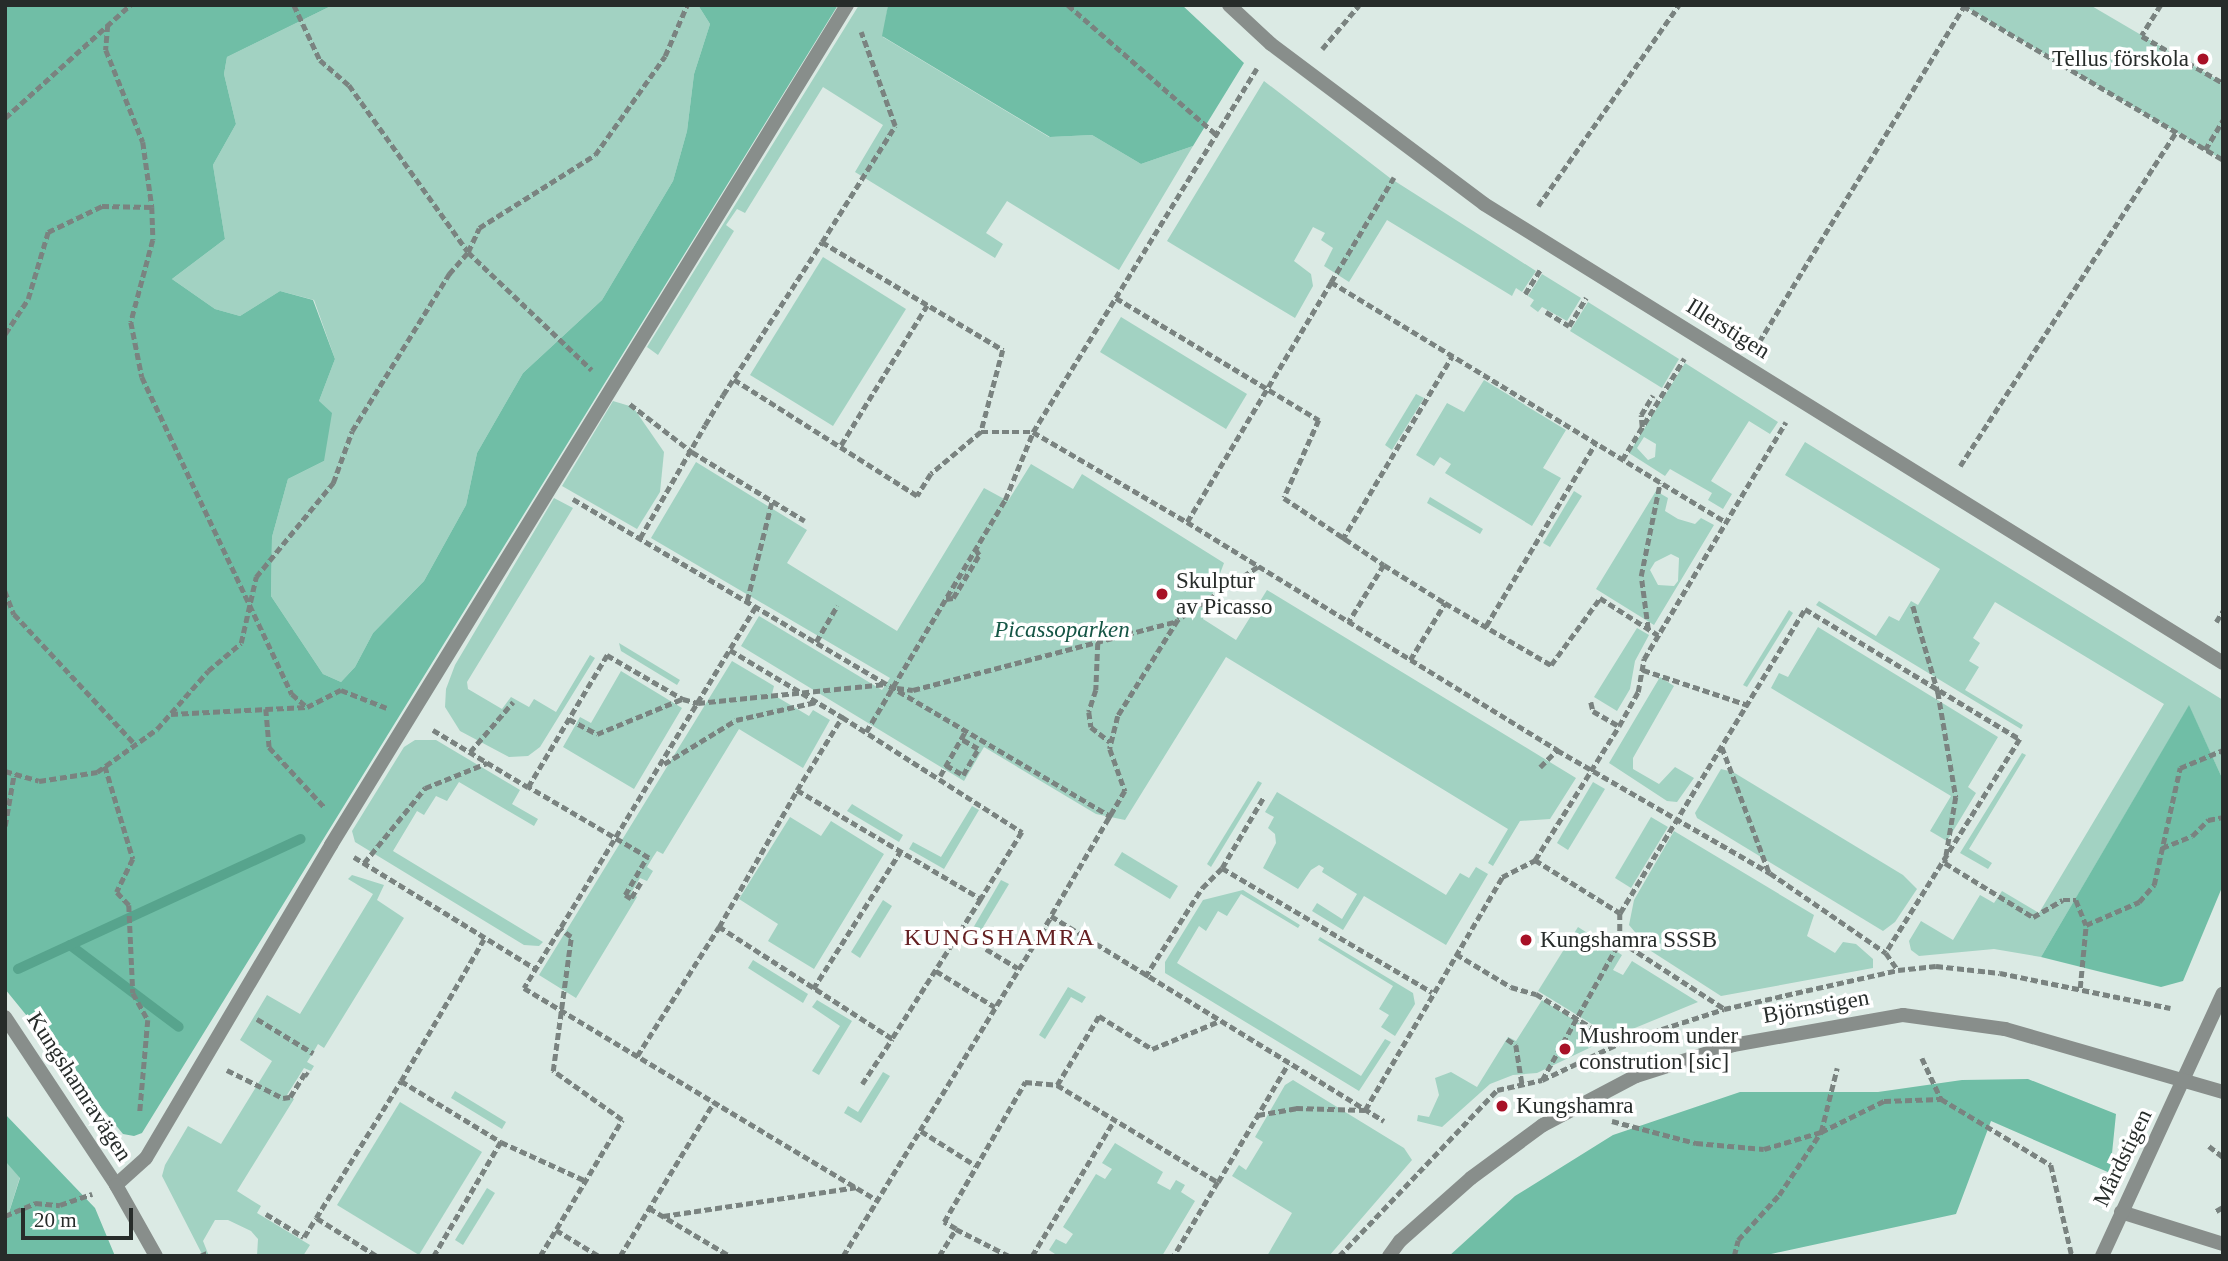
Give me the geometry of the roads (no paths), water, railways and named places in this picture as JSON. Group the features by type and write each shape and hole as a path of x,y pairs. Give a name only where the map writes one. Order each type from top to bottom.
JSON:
{"street":[{"path":"116,1185 146,1158 331,845 848,5"},
{"name":"Illerstigen","path":"1229,5 1271,44 1483,204 2223,663"},
{"name":"Mårdstigen","path":"2102,1256 2185,1081 2223,993"},
{"name":"Björnstigen","path":"1389,1256 1399,1241 1471,1178 1543,1125 1636,1076 1734,1045 1903,1015 2005,1029 2223,1092"},
{"name":"Kungshamravägen","path":"5,1017 116,1185 156,1256"},
{"path":"2122,1212 2223,1244"}],"waterway":[{"path":"18,969 300,839"},
{"path":"70,945 179,1027"}],"place":[{"name":"Tellus förskola","path":"2203,59"},
{"name":"Skulptur av Picasso","path":"1162,594"},
{"name":"Kungshamra SSSB","path":"1526,940"},
{"name":"Mushroom under constrution [sic]","path":"1565,1049"},
{"name":"Kungshamra","path":"1502,1106"}],"district":[{"name":"KUNGSHAMRA","path":"1000,938"}],"park label":[{"name":"Picassoparken","path":"1062,630"}]}
